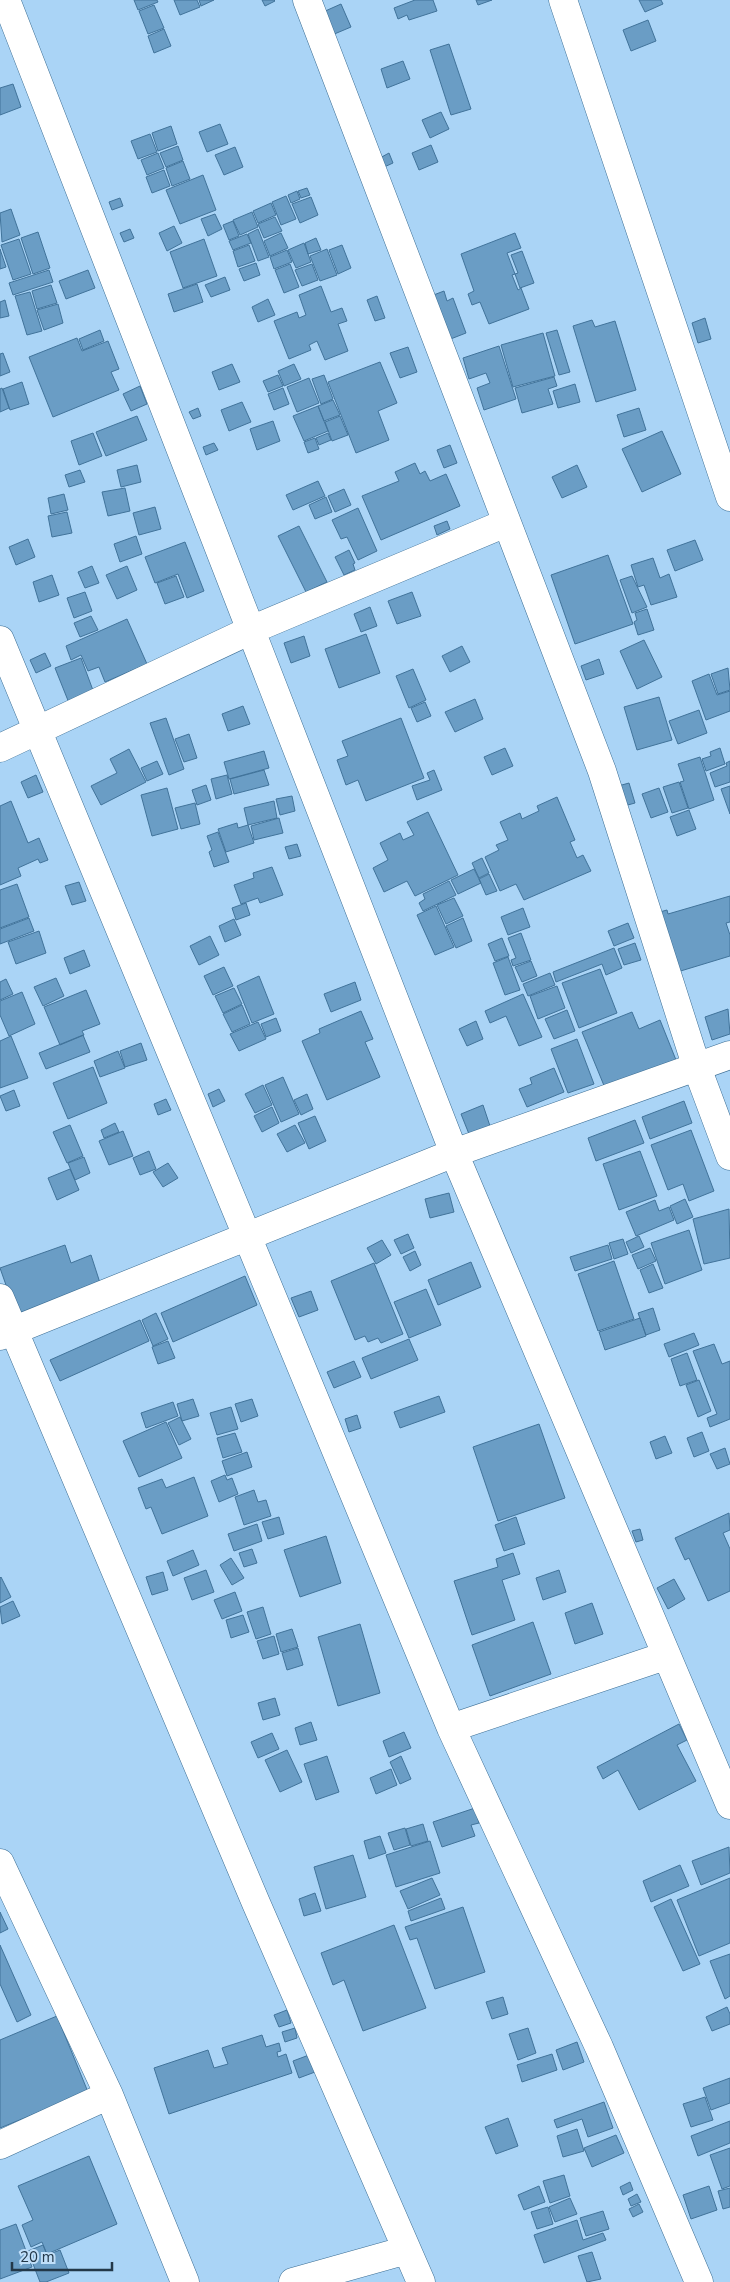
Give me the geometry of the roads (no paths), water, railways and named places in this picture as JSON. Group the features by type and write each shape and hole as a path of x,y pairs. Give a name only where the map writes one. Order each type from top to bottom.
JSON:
{"street":[{"path":"6,0 454,1153 730,1805"},
{"path":"307,0 605,780 696,1065 730,1156"},
{"path":"563,0 730,497"},
{"path":"0,748 251,630 506,523"},
{"path":"0,640 451,1728 599,2048 699,2282"},
{"path":"7,1333 454,1153 696,1065 730,1055"},
{"path":"0,1298 7,1333 421,2282"},
{"path":"451,1728 666,1656"},
{"path":"0,1863 108,2095 185,2282"},
{"path":"0,2145 108,2095"},
{"path":"293,2282 407,2250"}]}
